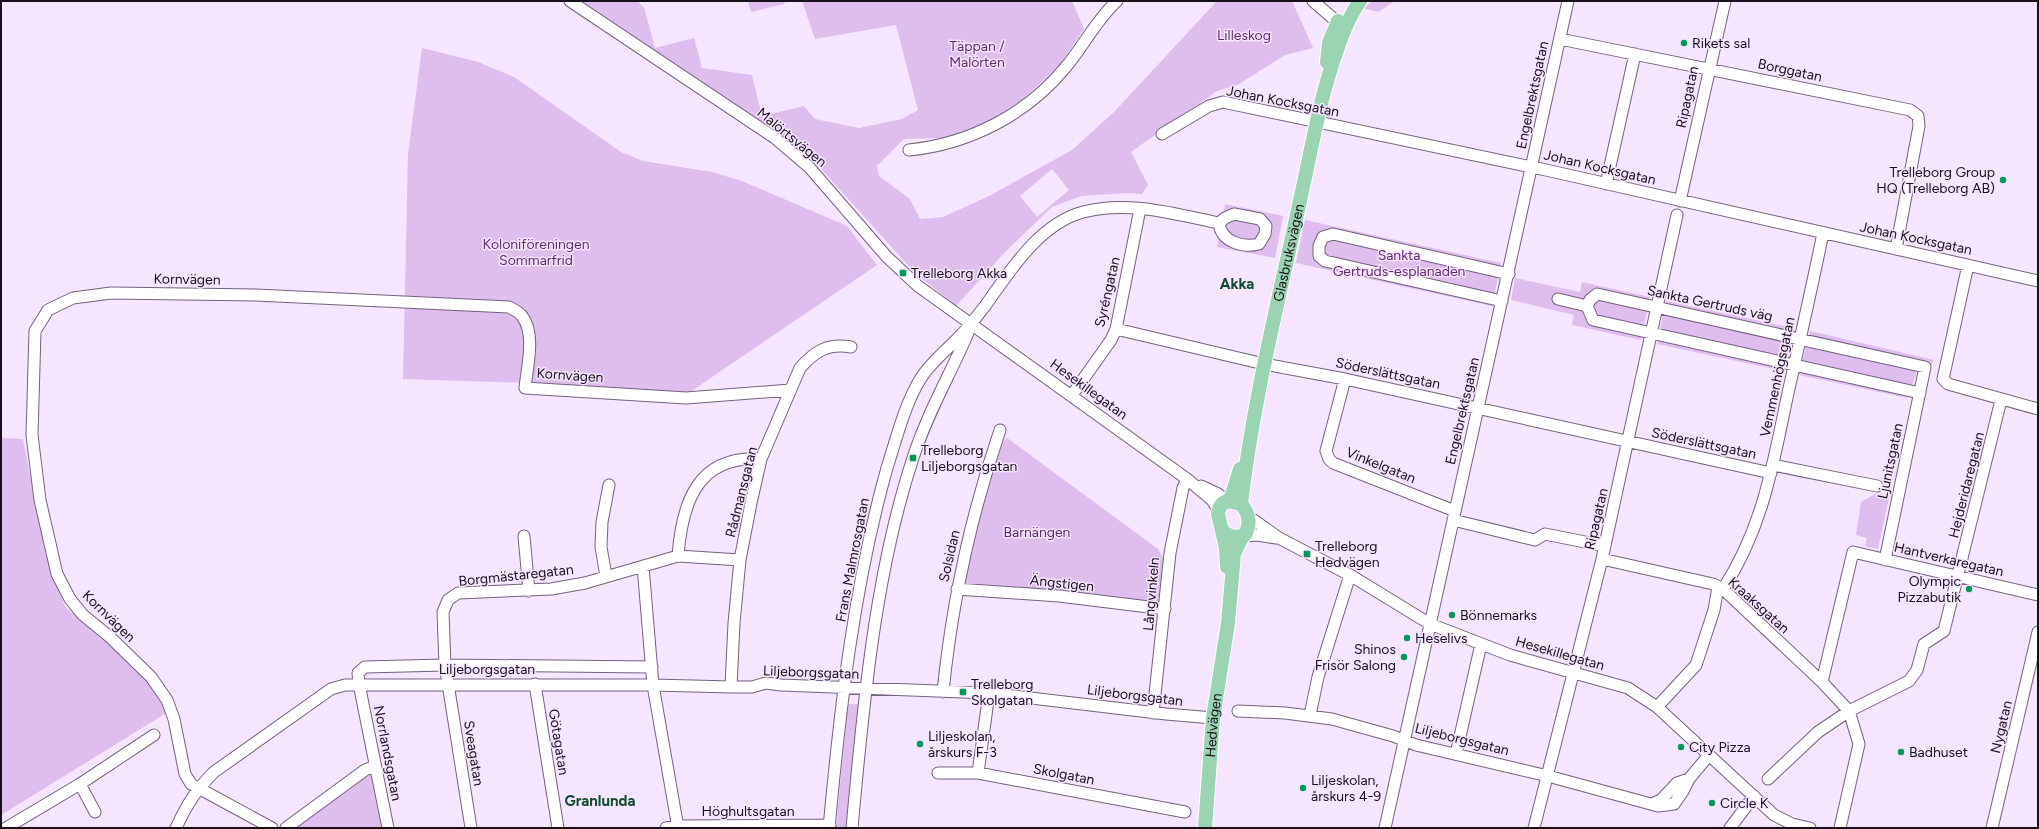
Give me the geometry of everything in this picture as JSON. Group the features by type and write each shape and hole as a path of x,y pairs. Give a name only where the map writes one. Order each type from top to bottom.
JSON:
{"main road":[{"name":"Glasbruksvägen","path":"1233,506 1326,80 1341,26 1350,1"},
{"name":"Glasbruksvägen","path":"1341,26 1360,1"},
{"name":"Hedvägen","path":"1205,828 1213,718 1228,623 1234,554 1248,526 1233,506 1222,531 1226,548 1228,623"},
{"path":"1222,531 1232,537 1243,536"}],"street":[{"name":"Malörtsvägen","path":"570,1 775,138 809,166 887,257 903,273 972,323"},
{"path":"909,150 965,138 992,127 1019,111 1042,92 1064,69 1108,10 1117,1"},
{"path":"1313,1 1341,26"},
{"name":"Engelbrektsgatan","path":"1385,828 1509,274 1568,1"},
{"name":"Ripagatan","path":"1680,200 1725,1"},
{"name":"Borggatan","path":"1560,39 1709,68 1910,110 1918,116 1919,126 1896,249"},
{"path":"1606,184 1635,54"},
{"name":"Johan Kocksgatan","path":"1162,134 1209,106 1223,102 1317,123 1532,167 2038,281"},
{"name":"Frans Malmrosgatan","path":"829,827 844,688 867,551 880,494 906,411 921,378 972,323 996,290 1034,243 1055,225 1082,212 1114,206 1140,208 1219,224"},
{"name":"Syréngatan","path":"1072,395 1111,340 1116,329 1140,208"},
{"name":"Ripagatan","path":"1534,828 1602,559 1677,215"},
{"name":"Vemmenhögsgatan","path":"1657,707 1696,665 1720,588 1737,567 1758,520 1772,469 1823,233"},
{"path":"1502,301 1325,262 1319,256 1319,246 1323,237 1333,234 1509,274"},
{"path":"1968,265 1943,379 1948,384 2038,409"},
{"name":"Kornvägen","path":"198,788 191,784 185,774 174,719 167,700 151,677 110,637 83,615 70,599 57,574 40,500 32,435 35,331 48,310 73,298 111,293 256,295 509,307 522,316 527,328 529,341 525,388 686,398 790,390"},
{"name":"Sankta Gertruds väg","path":"1587,306 1597,294 1925,367"},
{"path":"1558,299 1587,306 1593,320 1920,393"},
{"name":"Frans Malmrosgatan","path":"852,828 867,689 878,608 890,545 905,483 925,422 972,323"},
{"name":"Hesekillegatan","path":"972,323 1188,479 1218,494 1279,538 1350,575 1430,624 1510,654 1628,688 1657,707 1774,815 1792,824 1810,828"},
{"name":"Söderslättsgatan","path":"1116,329 1264,364 1345,379 1628,442 1772,469 1877,486"},
{"name":"Rådmansgatan","path":"731,687 734,623 740,560 761,459 800,368 809,358 823,349 837,345 851,347"},
{"name":"Ljunitsgatan","path":"1885,560 1925,367"},
{"name":"Vinkelgatan","path":"1345,379 1326,451 1329,459 1333,463 1454,515 1535,540 1545,534 1605,546"},
{"name":"Hejderidaregatan","path":"1768,779 1818,732 1849,711 1909,681 1917,670 1924,644 1944,632 2002,400"},
{"name":"Solsidan","path":"943,692 957,589 976,510 1000,430"},
{"path":"678,556 680,532 684,513 693,492 705,476 725,462 746,458 761,459"},
{"name":"Långvinkeln","path":"1153,712 1170,553 1184,488 1188,479"},
{"path":"606,576 600,547 602,522 609,484"},
{"name":"Hesekillegatan","path":"1243,536 1257,535 1279,538"},
{"path":"524,536 528,591"},
{"name":"Hantverkaregatan","path":"1822,682 1853,552 2038,595"},
{"name":"Borgmästaregatan","path":"447,684 443,612 448,600 458,593 528,591 585,583 678,556 740,560"},
{"name":"Kraaksgatan","path":"1602,559 1713,584 1720,588 1822,682 1849,711"},
{"path":"644,566 653,685 674,827"},
{"path":"1310,716 1318,676 1350,575"},
{"name":"Ängstigen","path":"957,589 1059,596 1165,609"},
{"path":"1714,610 1734,600"},
{"name":"Nygatan","path":"1992,828 2038,632"},
{"path":"1456,754 1481,644"},
{"name":"Liljeborgsgatan","path":"360,684 358,673 365,668 445,665 652,667"},
{"name":"Liljeborgsgatan","path":"176,828 187,803 198,788 214,772 331,689 345,685 535,684 752,687 766,683 781,686 989,693 1213,718"},
{"name":"Norrlandsgatan","path":"360,684 388,828"},
{"name":"Sveagatan","path":"447,684 471,828"},
{"name":"Götagatan","path":"535,684 558,828"},
{"path":"978,773 989,693"},
{"name":"Liljeborgsgatan","path":"1238,711 1332,719 1456,754 1548,776 1652,804 1661,800 1677,783 1689,779 1709,755"},
{"path":"1840,828 1859,744 1849,711"},
{"path":"6,828 80,784 154,735"},
{"path":"286,828 365,770 375,766"},
{"name":"Skolgatan","path":"938,773 978,773 1185,812"},
{"path":"80,784 95,812"},
{"path":"198,788 258,825 272,828"},
{"path":"1730,828 1754,796"},
{"name":"Höghultsgatan","path":"674,827 829,827"}],"green space":[{"path":"581,1 637,1 644,7 655,48 694,38 702,68 752,75 762,116 804,106 815,119 859,128 902,119 918,110 896,25 815,39 802,1 1072,1 1084,29 1059,66 1022,100 988,123 948,138 904,139 877,166 879,176 910,199 920,219 943,217 989,196 1072,150 1115,111 1217,1 1292,1 1313,48 1285,55 1239,84 1217,91 1131,152 1148,185 1142,194 1128,193 1081,196 1052,207 1006,251 956,306 915,273 812,159 775,131","holes":["1052,169 1069,190 1037,217 1020,196"]},
{"path":"748,1 786,1 784,4 751,12"},
{"path":"1373,1 1395,1 1378,12 1363,8"},
{"name":"Koloniföreningen Sommarfrid","path":"422,48 478,62 514,77 621,152 643,161 712,172 742,181 847,226 877,265 687,394 528,383 403,379 408,154"},
{"path":"1225,204 1283,216 1275,258 1217,247"},
{"name":"Sankta Gertruds-esplanaden","path":"1305,220 1501,263 1492,306 1296,263"},
{"path":"1515,278 1580,292 1582,282 1650,297 1641,340 1572,325 1574,315 1511,300"},
{"path":"1666,301 1793,328 1784,371 1657,344"},
{"path":"1810,331 1934,360 1931,365 1917,370 1908,398 1799,375"},
{"path":"1,438 23,439 45,552 65,607 103,637 148,682 168,712 1,815"},
{"name":"Barnängen","path":"1007,438 1158,549 1166,563 1162,601 1158,604 968,585 963,582 1000,444"},
{"path":"1875,494 1889,498 1878,549 1865,546 1867,538 1856,535 1861,502"},
{"path":"848,704 861,704 849,828 836,828"},
{"path":"367,773 372,776 383,828 292,828"}],"place":[{"name":"Rikets sal","path":"1684,43"},
{"name":"Trelleborg Group HQ (Trelleborg AB)","path":"2003,180"},
{"name":"Trelleborg Akka","path":"903,273"},
{"name":"Trelleborg Liljeborgsgatan","path":"913,458"},
{"name":"Trelleborg Hedvägen","path":"1307,554"},
{"name":"Olympic Pizzabutik","path":"1969,589"},
{"name":"Bönnemarks","path":"1452,615"},
{"name":"Heselivs","path":"1407,638"},
{"name":"Shinos Frisör Salong","path":"1404,657"},
{"name":"Trelleborg Skolgatan","path":"963,692"},
{"name":"Liljeskolan, årskurs F-3","path":"920,744"},
{"name":"City Pizza","path":"1681,747"},
{"name":"Badhuset","path":"1901,752"},
{"name":"Liljeskolan, årskurs 4-9","path":"1303,788"},
{"name":"Circle K","path":"1712,803"}],"district":[{"name":"Akka","path":"1237,284"},
{"name":"Granlunda","path":"600,801"}],"park label":[{"name":"Lilleskog","path":"1244,35"},
{"name":"Täppan / Malörten","path":"977,54"}]}
